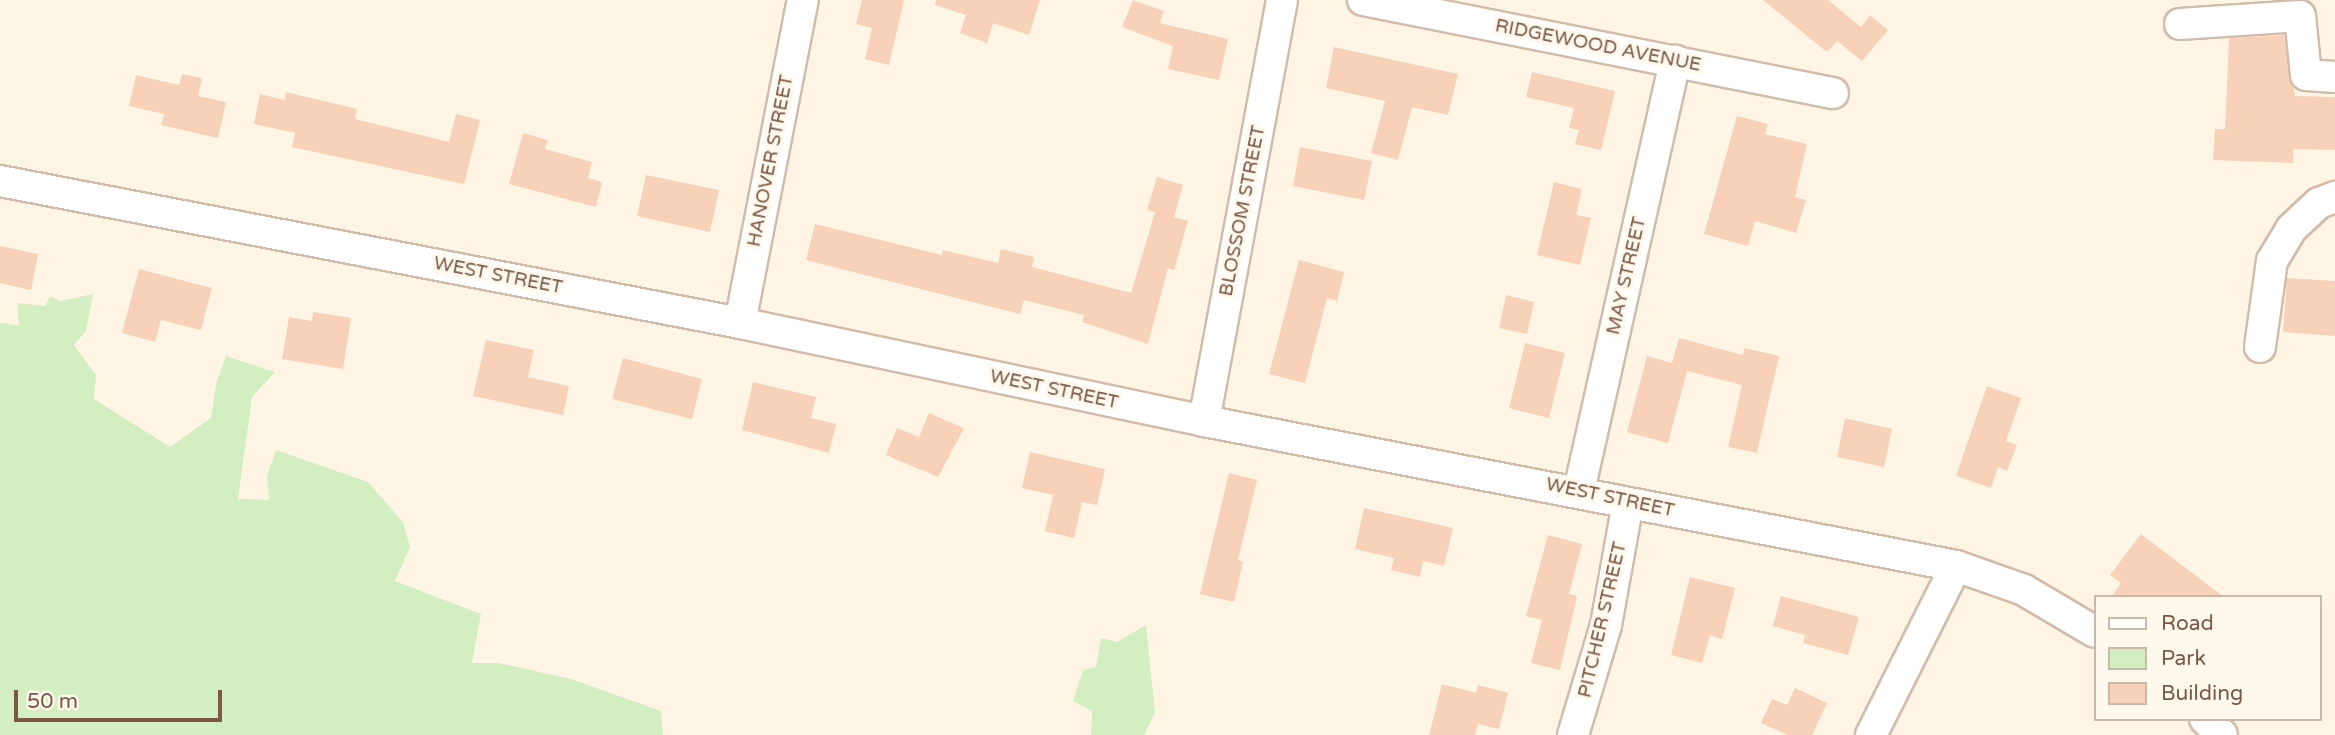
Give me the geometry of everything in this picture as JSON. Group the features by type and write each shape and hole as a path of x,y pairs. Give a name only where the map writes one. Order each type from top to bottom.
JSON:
{"street":[{"name":"HANOVER STREET","path":"740,323 803,0"},
{"name":"BLOSSOM STREET","path":"1204,421 1282,0"},
{"name":"RIDGEWOOD AVENUE","path":"1363,0 1833,93"},
{"path":"2180,24 2300,16 2306,75 2335,77"},
{"name":"MAY STREET","path":"1579,491 1675,61"},
{"name":"WEST STREET","path":"0,181 740,323 1204,421 1579,491 1628,503 1956,566 2024,590 2094,631"},
{"path":"2260,347 2272,261 2291,229 2319,202 2335,197"},
{"name":"PITCHER STREET","path":"1573,735 1606,625 1628,503"},
{"path":"1871,735 1956,566"},
{"path":"2207,721 2222,735"}],"green space":[{"path":"93,294 86,331 74,345 96,375 94,399 170,447 211,418 216,384 226,356 275,372 252,397 238,499 269,500 267,476 276,450 368,482 403,522 410,547 395,581 481,614 472,663 499,663 571,679 661,711 663,735 0,735 0,323 19,325 17,303 45,306 50,296 60,301"},
{"path":"1146,625 1155,713 1144,735 1091,735 1092,711 1073,701 1083,670 1096,667 1101,638 1117,642"}],"building":[{"path":"862,0 904,0 889,65 865,59 872,28 856,24"},
{"path":"936,0 1040,0 1029,35 993,23 987,43 960,33 966,15 935,5"},
{"path":"1133,0 1164,11 1160,23 1228,39 1219,80 1168,69 1173,46 1122,27"},
{"path":"1763,0 1828,0 1861,27 1870,15 1888,30 1862,61 1837,41 1827,52"},
{"path":"2284,35 2295,96 2335,97 2335,150 2293,149 2293,163 2213,160 2215,129 2225,129 2229,38"},
{"path":"1334,47 1458,74 1448,115 1412,107 1398,160 1371,153 1385,101 1326,88"},
{"path":"1532,72 1615,91 1601,150 1575,144 1579,130 1569,128 1574,108 1526,97"},
{"path":"182,74 202,78 198,96 226,102 218,138 161,125 164,114 129,106 136,75 179,85"},
{"path":"286,92 357,109 355,119 449,142 456,114 480,120 464,184 292,147 295,133 254,124 260,94 285,100"},
{"path":"1737,116 1768,124 1765,134 1807,144 1795,197 1806,200 1796,233 1755,221 1748,246 1704,234"},
{"path":"523,133 548,140 545,149 592,162 588,178 602,182 596,207 509,184"},
{"path":"1300,147 1372,161 1364,200 1293,186"},
{"path":"646,175 719,190 710,232 637,216"},
{"path":"1157,177 1183,185 1174,217 1188,221 1174,270 1168,268 1148,344 1082,322 1084,315 1024,300 1020,314 806,260 815,224 942,255 943,250 998,263 1001,249 1034,257 1032,267 1131,293 1155,212 1147,210"},
{"path":"1554,182 1582,189 1576,215 1591,218 1580,265 1537,255"},
{"path":"0,246 38,254 31,290 0,283"},
{"path":"1299,260 1344,272 1337,301 1327,298 1305,383 1269,374"},
{"path":"139,269 212,288 201,330 161,320 155,342 122,333"},
{"path":"2287,278 2335,281 2335,336 2283,332"},
{"path":"1506,295 1534,302 1527,334 1499,328"},
{"path":"313,312 351,318 343,369 282,359 289,317 312,321"},
{"path":"1679,338 1743,355 1744,348 1779,356 1757,453 1728,447 1742,385 1687,371 1668,443 1627,432 1647,356 1672,363"},
{"path":"486,340 534,350 528,377 569,386 563,415 473,396"},
{"path":"1525,343 1565,353 1549,418 1509,408"},
{"path":"623,358 702,379 692,419 612,399"},
{"path":"753,382 816,397 811,418 836,424 829,453 742,430"},
{"path":"1987,386 2021,398 2006,441 2017,445 2007,471 1998,467 1991,488 1956,476"},
{"path":"929,413 964,428 938,477 886,455 897,428 919,437"},
{"path":"1845,418 1892,429 1884,467 1837,457"},
{"path":"1030,452 1105,469 1097,505 1082,502 1074,538 1045,531 1053,495 1022,488"},
{"path":"1229,473 1257,480 1238,560 1243,562 1234,602 1200,594"},
{"path":"1364,508 1453,528 1444,566 1423,561 1420,577 1391,570 1394,558 1355,549"},
{"path":"2141,534 2221,595 2112,595 2121,583 2110,575"},
{"path":"1548,535 1582,544 1569,594 1577,596 1560,670 1531,663 1542,620 1526,616"},
{"path":"1690,577 1735,588 1722,639 1710,635 1702,663 1671,655"},
{"path":"1781,596 1859,617 1848,655 1803,643 1805,635 1773,626"},
{"path":"1442,684 1476,693 1478,685 1508,693 1499,729 1478,724 1475,735 1429,735"},
{"path":"1795,688 1827,703 1812,735 1788,735 1761,723 1772,699 1787,705"}]}
